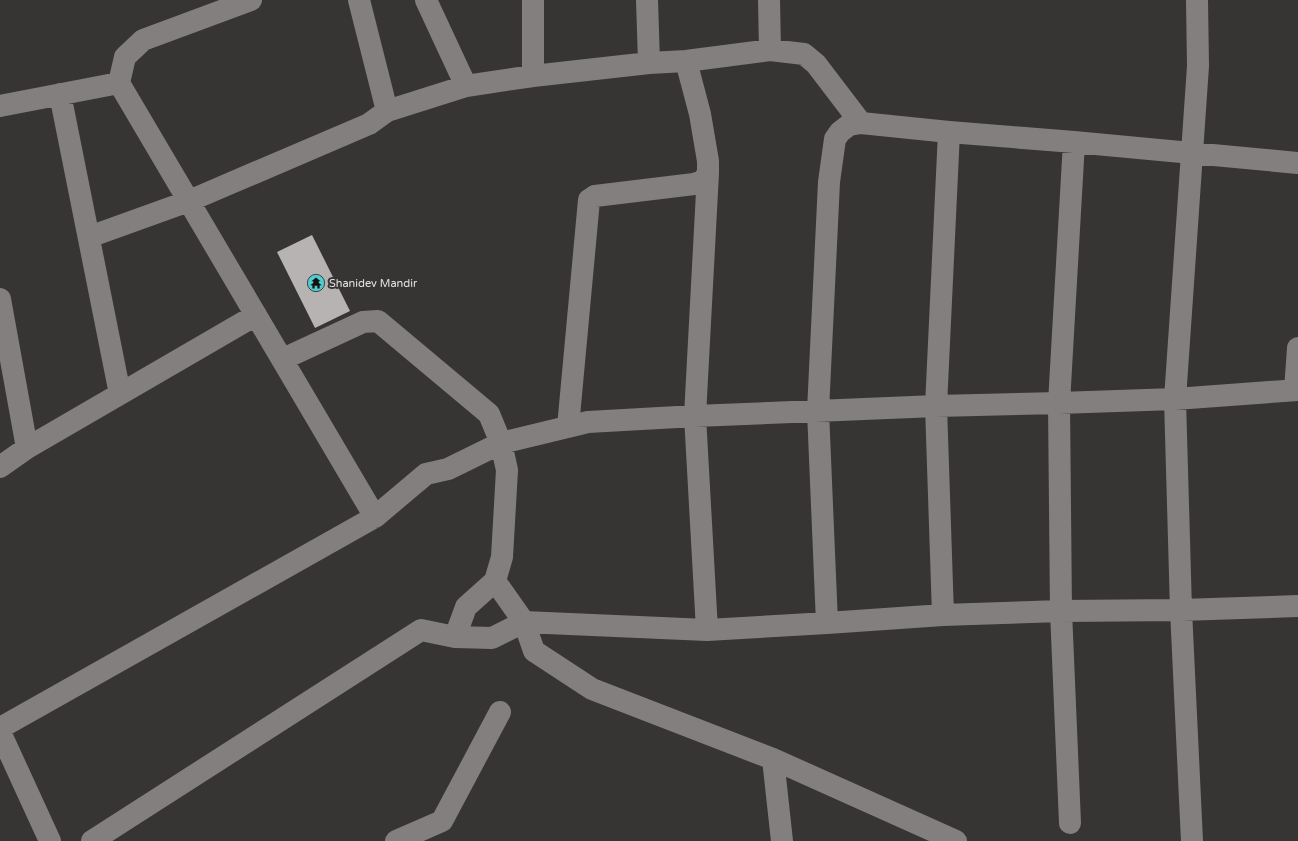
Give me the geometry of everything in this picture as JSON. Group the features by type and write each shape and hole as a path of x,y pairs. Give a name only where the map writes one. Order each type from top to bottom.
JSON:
{"street":[{"path":"251,0 143,40 125,58 119,83 375,517"},
{"path":"359,0 387,111"},
{"path":"426,0 466,86"},
{"path":"533,0 533,76"},
{"path":"647,0 649,64"},
{"path":"769,0 770,50"},
{"path":"1192,841 1181,610 1175,399 1198,66 1197,0"},
{"path":"89,237 189,201 369,124 387,111 466,86 533,76 686,61 770,50 804,54 816,64 861,123"},
{"path":"686,61 700,114 708,161 695,416 707,630"},
{"path":"0,106 119,83"},
{"path":"60,94 120,394"},
{"path":"827,623 818,411 829,182 834,146 840,132 849,126 861,123 1298,163"},
{"path":"943,615 936,406 949,132"},
{"path":"1070,823 1061,611 1059,403 1074,142"},
{"path":"568,427 589,200 595,196 694,184 703,181 708,173"},
{"path":"0,299 27,448"},
{"path":"0,467 27,448 256,315"},
{"path":"283,359 363,322 378,322 489,414 501,443 507,470 502,557 496,581 466,607 455,637"},
{"path":"0,728 375,517 426,474 448,469 501,443 588,422 936,406 1175,399 1297,390 1298,348"},
{"path":"496,581 524,622 534,651 592,689 773,759 956,841"},
{"path":"92,841 421,630 455,637 492,638 524,622 707,630 943,615 1298,606"},
{"path":"396,841 442,821 500,712"},
{"path":"0,732 50,841"},
{"path":"773,759 782,841"}],"building":[{"path":"312,235 350,311 315,328 277,252"}],"place":[{"name":"Shanidev Mandir","path":"316,283"}]}
